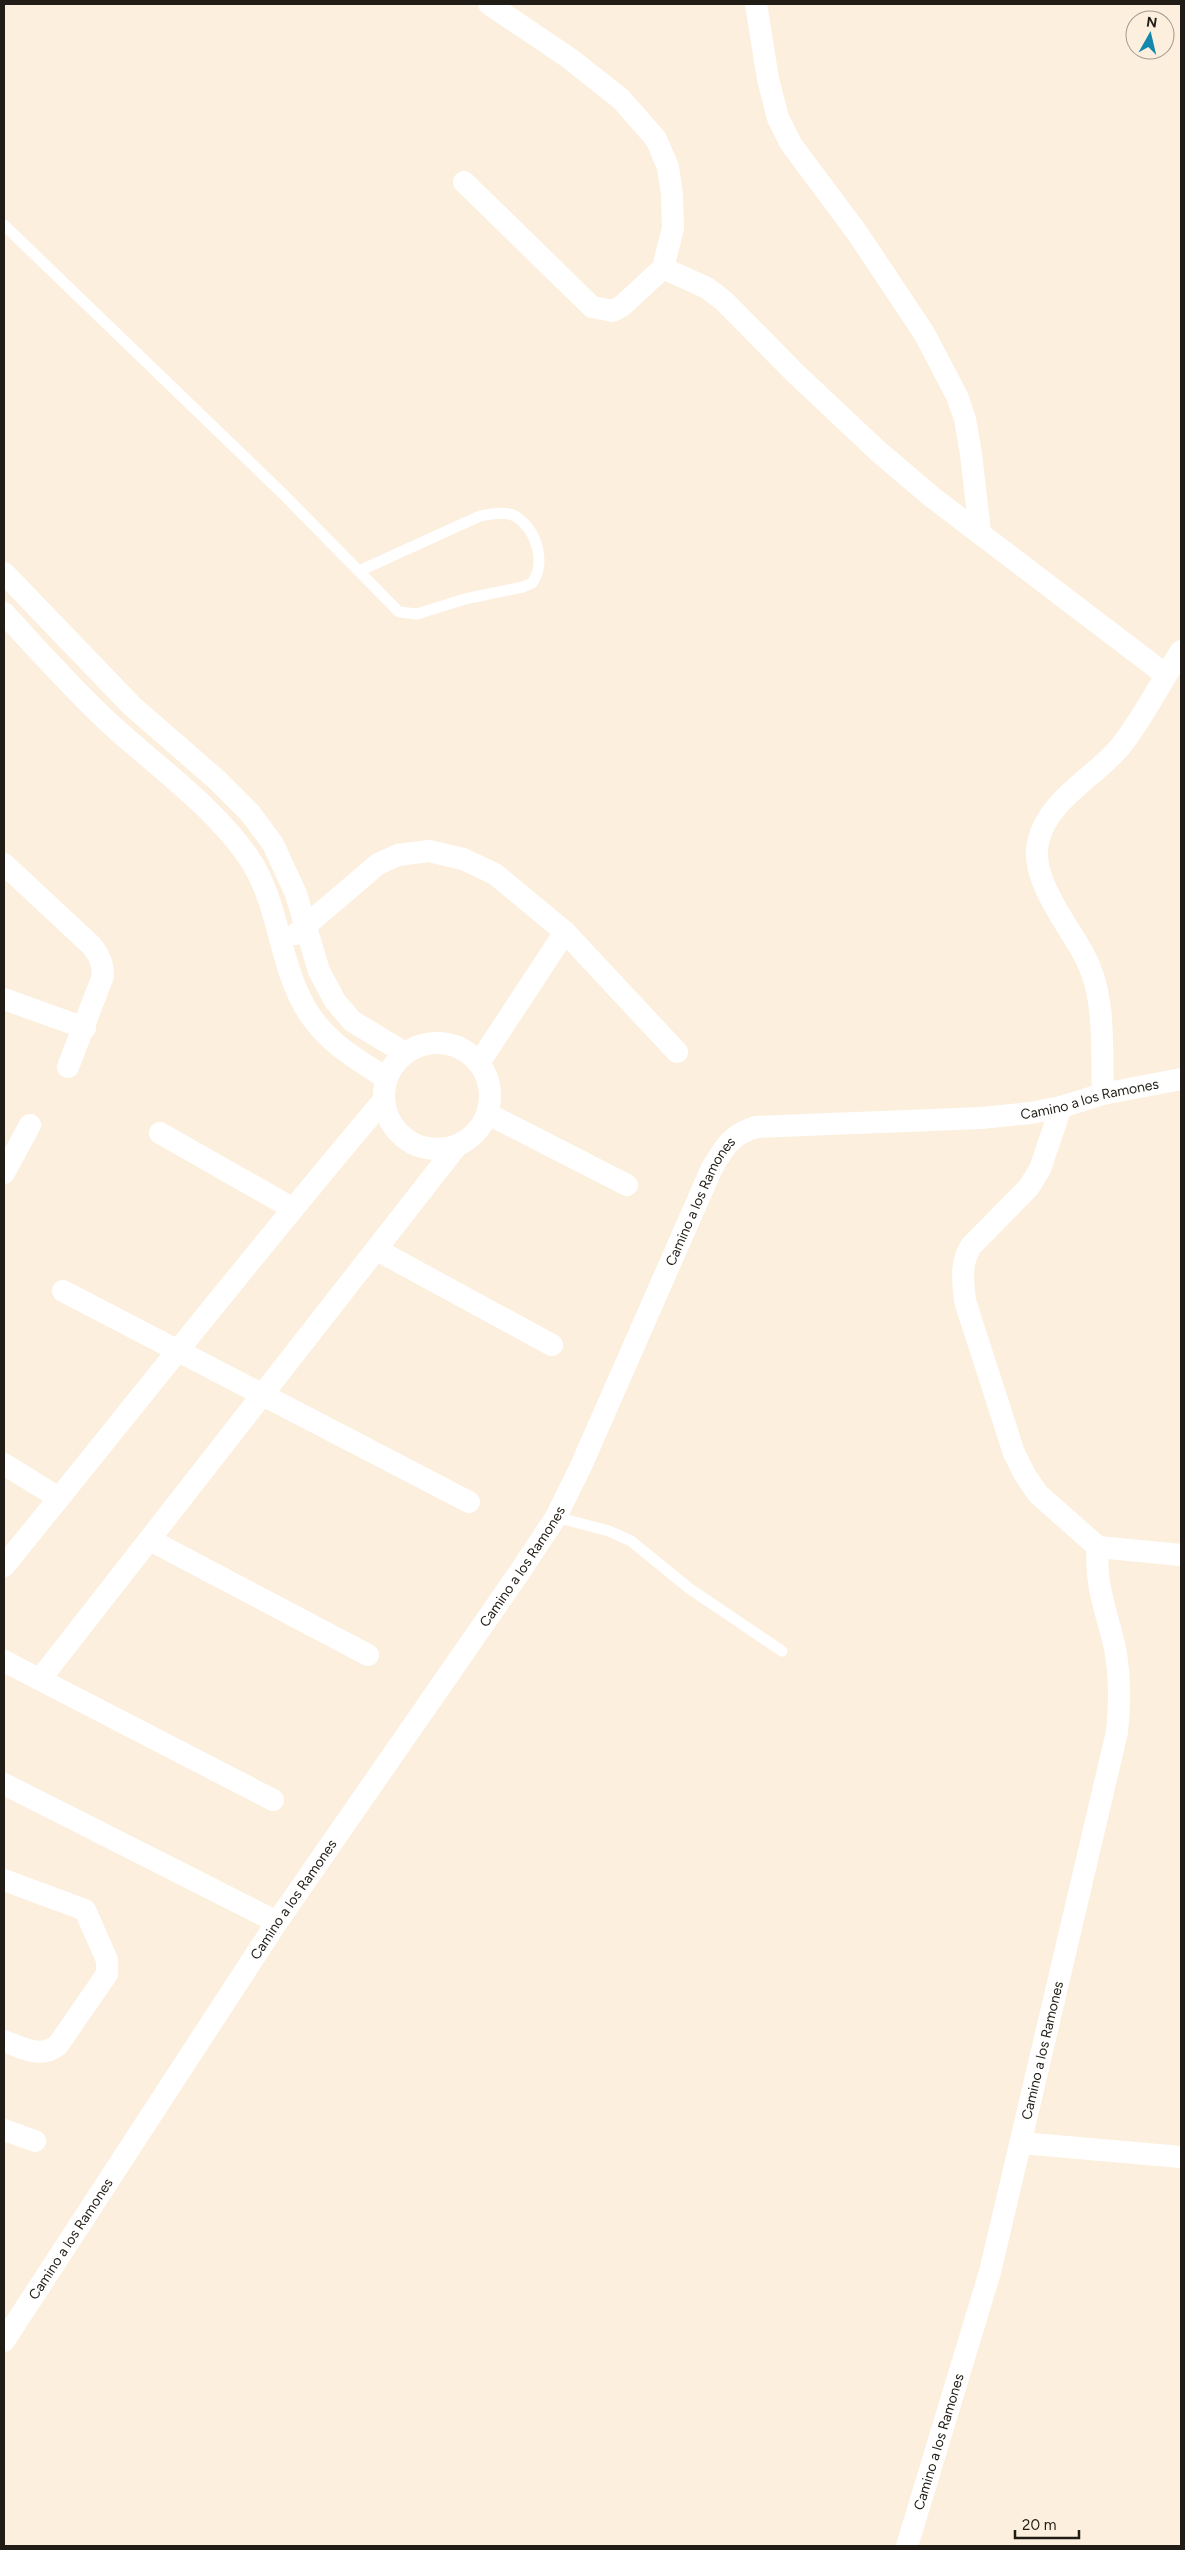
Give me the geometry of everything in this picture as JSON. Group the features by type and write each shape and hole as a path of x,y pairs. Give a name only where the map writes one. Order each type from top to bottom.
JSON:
{"street":[{"path":"464,182 592,307 613,311 622,306 663,268 673,228 672,195 668,167 656,139 621,99 569,58 489,4"},
{"path":"756,4 768,79 778,118 791,144 858,234 924,333 957,396 965,419 971,454 980,532"},
{"path":"663,268 706,288 724,301 879,452 932,497 1166,675"},
{"path":"4,573 132,706 217,780 250,813 273,844 296,894 319,971 334,1001 352,1021 405,1053"},
{"path":"4,613 105,719 201,805 231,835 248,857 268,897 293,982 319,1028 345,1052 386,1078"},
{"path":"1102,1094 1100,1001 1094,976 1047,891 1038,866 1037,844 1045,823 1056,808 1121,746 1181,651"},
{"path":"61,673 81,653"},
{"path":"282,946 378,864 398,855 429,852 463,859 495,874 565,932 677,1052"},
{"path":"4,864 98,954 103,966 103,976 85,1028 68,1067"},
{"path":"479,1063 565,932"},
{"path":"4,999 85,1028"},
{"path":"41,1678 378,1250 456,1147 476,1134 488,1114 491,1096 488,1079 479,1063 464,1050 444,1043 424,1044 405,1053 394,1064 386,1078 383,1101 391,1124 408,1142 432,1150 456,1147"},
{"name":"Camino a los Ramones","path":"4,2341 278,1922 521,1570 556,1516 581,1466 712,1168 732,1138 741,1132 756,1127 981,1118 1031,1113 1061,1107 1102,1094 1181,1079"},
{"path":"4,1566 292,1208 383,1101"},
{"path":"1061,1107 1040,1169 1029,1187 972,1246 966,1256 962,1278 965,1301 1014,1453 1025,1475 1038,1494 1098,1547 1181,1555"},
{"path":"488,1114 627,1184"},
{"path":"4,1173 30,1125"},
{"path":"160,1133 292,1208"},
{"path":"378,1250 552,1345"},
{"path":"63,1291 469,1502"},
{"path":"4,1464 59,1498"},
{"path":"150,1540 368,1655"},
{"name":"Camino a los Ramones","path":"907,2546 990,2272 1117,1732 1119,1677 1115,1648 1096,1575 1098,1547"},
{"path":"4,1660 273,1800"},
{"path":"4,1784 278,1922"},
{"path":"4,1880 85,1910 107,1960 107,1974 58,2045 48,2052 34,2052 4,2041"},
{"path":"4,2130 35,2140"},
{"path":"1021,2143 1181,2157"}],"lane":[{"path":"4,225 283,494 359,572 399,612 407,615 417,614 465,599 523,587 532,583 540,568 535,540 528,526 513,516 500,513 480,516 359,572"},
{"path":"556,1516 609,1530 631,1541 690,1589 782,1651"}]}
